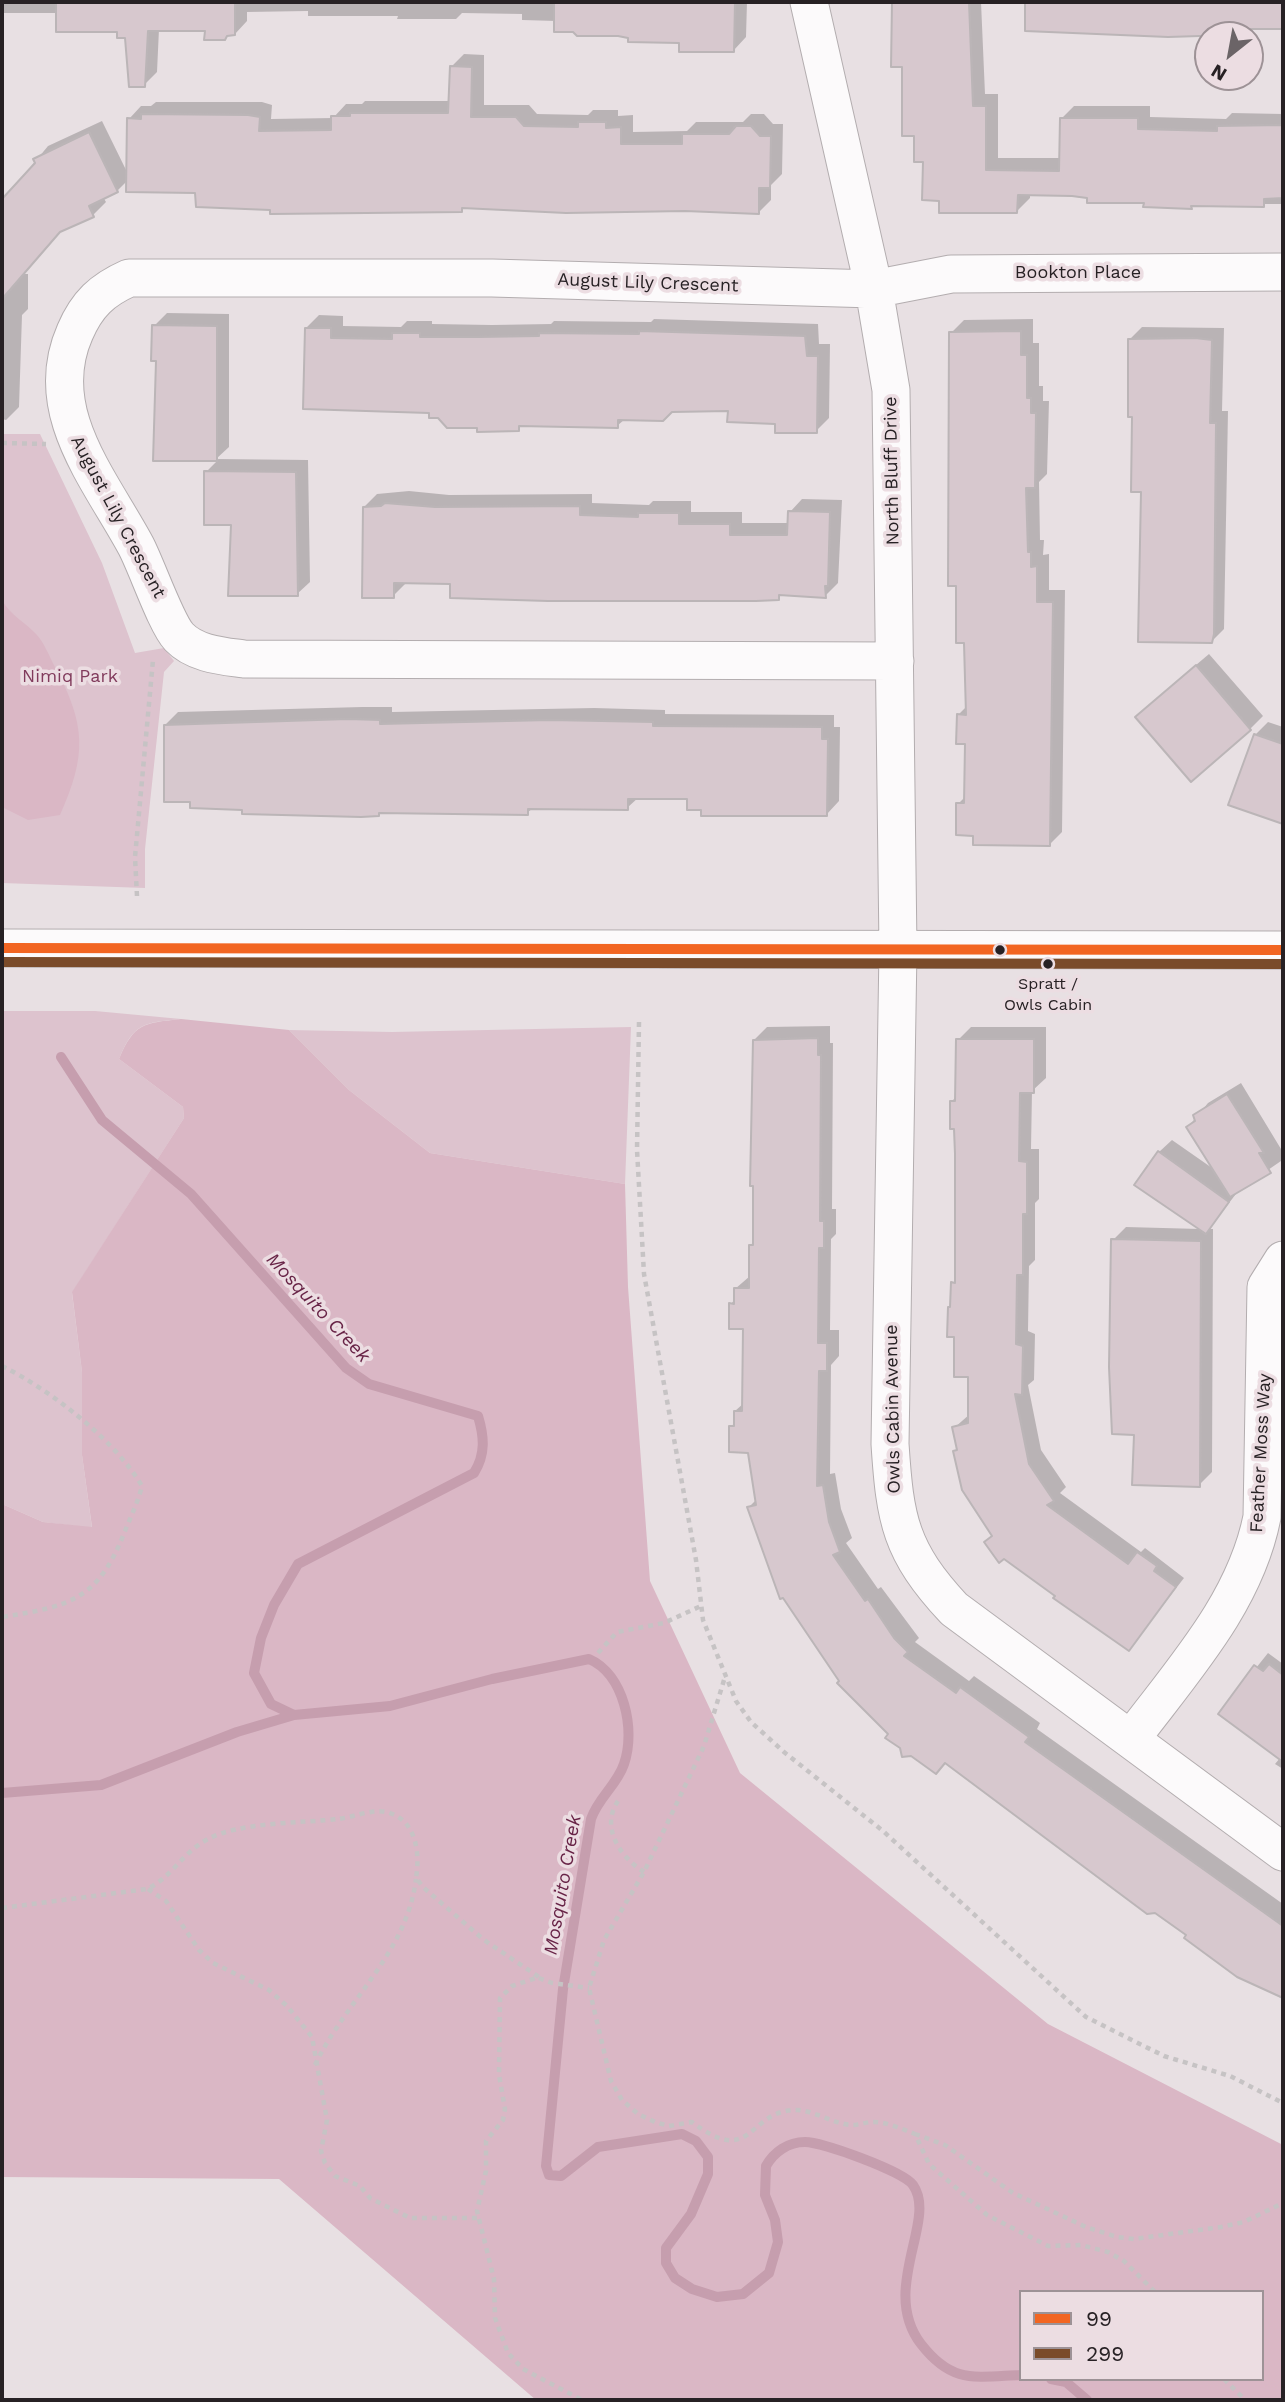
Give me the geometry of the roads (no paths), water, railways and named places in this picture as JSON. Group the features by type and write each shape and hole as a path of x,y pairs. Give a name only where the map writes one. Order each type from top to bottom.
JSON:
{"street":[{"name":"North Bluff Drive","path":"809,2 874,289 891,390 898,949"},
{"name":"Bookton Place","path":"874,289 951,274 1283,272"},
{"name":"August Lily Crescent","path":"874,289 492,278 129,278 110,286 94,299 72,339 63,387 66,411 75,439 136,548 178,636 194,648 244,659 895,661"},
{"path":"2,948 1283,950"},
{"name":"Owls Cabin Avenue","path":"898,949 890,1444 894,1507 900,1527 923,1569 954,1609 1283,1852"},
{"name":"Feather Moss Way","path":"1131,1739 1222,1616 1243,1580 1256,1545 1262,1517 1266,1287 1283,1259"}],"waterway":[{"name":"Mosquito Creek","path":"61,1057 102,1120 191,1194 346,1368 369,1384 478,1416 483,1445 481,1459 474,1473 298,1564 274,1605 261,1638 254,1673 271,1704 294,1715 390,1706 492,1679 589,1659 601,1666 619,1690 627,1720 627,1750 621,1772 598,1804 591,1819 563,1989 546,2166 549,2175 561,2176 598,2147 682,2134 696,2141 708,2157 708,2174 691,2214 666,2248 666,2263 675,2278 692,2289 717,2297 743,2294 769,2273 778,2242 775,2220 765,2195 766,2166 777,2152 793,2144 814,2143 879,2165 913,2185 919,2200 919,2217 907,2279 906,2301 910,2323 921,2344 932,2357 954,2372 977,2377 1019,2375"},
{"path":"2,1793 101,1785 237,1732 294,1715"},
{"name":"Mosquito Creek","path":"1061,2381 1066,2382 1087,2400"}],"place":[{"name":"Spratt / Owls Cabin","path":"1048,964"}],"park label":[{"name":"Nimiq Park","path":"70,677"}]}
